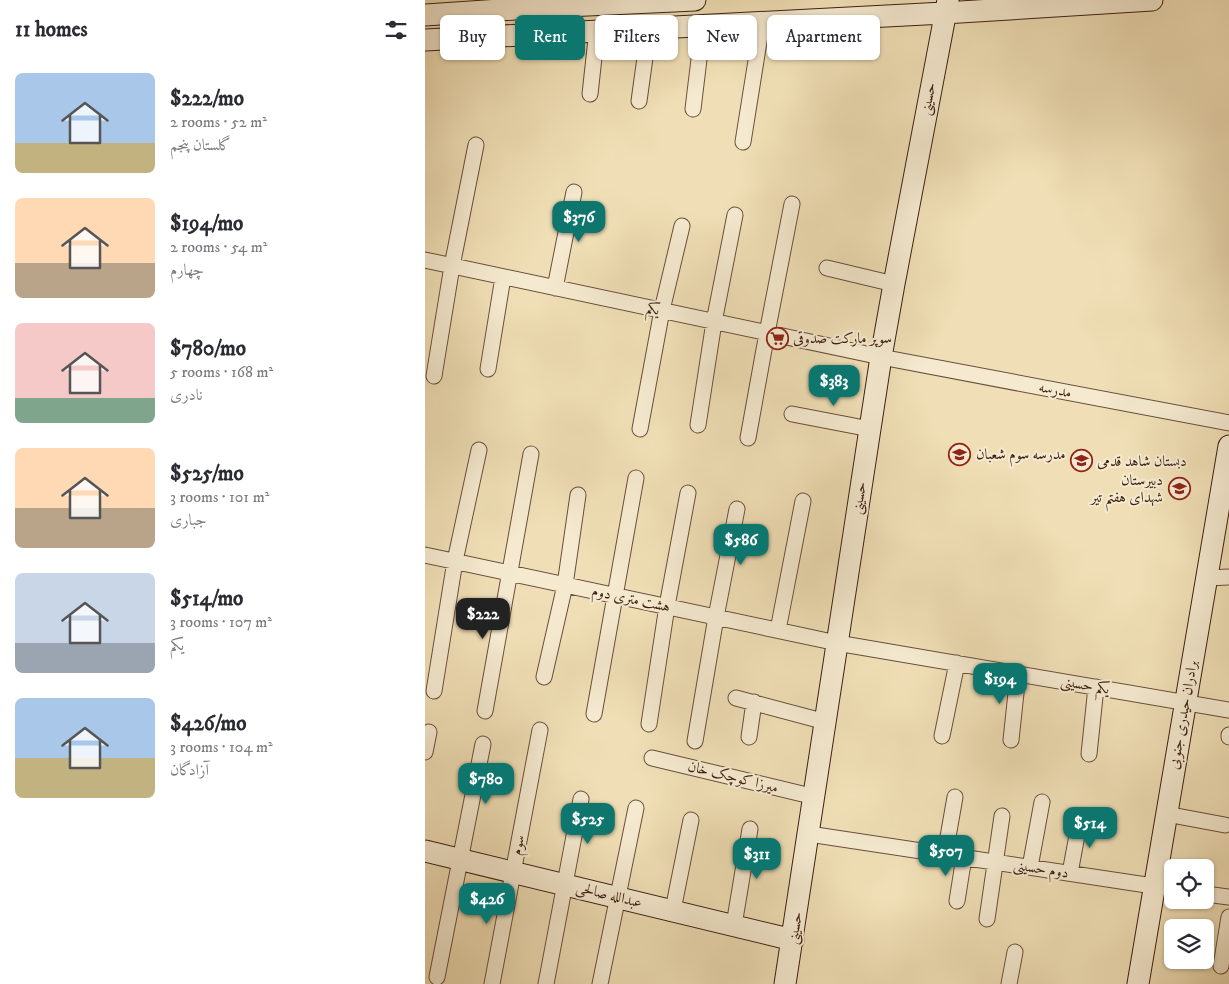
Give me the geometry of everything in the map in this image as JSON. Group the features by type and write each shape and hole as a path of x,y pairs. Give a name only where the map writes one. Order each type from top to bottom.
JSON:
{"street":[{"path":"434,10 494,5 695,0"},
{"path":"757,22 946,7 1153,0"},
{"name":"حسینی","path":"790,983 793,940 881,357 893,284 946,7"},
{"path":"743,142 762,22"},
{"path":"425,40 595,30"},
{"path":"590,94 595,48"},
{"path":"639,100 645,60"},
{"path":"693,109 699,60"},
{"path":"434,376 452,266 476,145"},
{"path":"555,288 574,192"},
{"path":"748,438 793,204"},
{"path":"699,425 714,322 735,215"},
{"path":"640,429 662,310 682,226"},
{"name":"یکم","path":"425,260 881,357"},
{"path":"827,268 893,284"},
{"path":"488,370 503,276"},
{"name":"مدرسه","path":"881,357 1229,423"},
{"path":"792,414 870,429"},
{"name":"برادران حیدری جنوبی","path":"1137,984 1163,888 1166,814 1207,578 1225,494 1229,446"},
{"path":"434,691 455,561 479,450"},
{"path":"485,711 531,454"},
{"path":"593,714 636,478"},
{"path":"649,724 667,606 688,493"},
{"path":"544,677 565,585 578,496"},
{"path":"778,630 803,502"},
{"path":"695,741 737,509"},
{"name":"هشت متری دوم","path":"425,555 837,643"},
{"path":"1207,578 1229,577"},
{"name":"یکم حسینی","path":"837,643 1229,710"},
{"path":"943,736 957,663"},
{"path":"1011,740 1018,674"},
{"path":"1089,754 1096,687"},
{"path":"736,698 826,722"},
{"path":"749,736 753,702"},
{"name":"سوم","path":"492,984 540,730"},
{"path":"425,752 429,732"},
{"path":"437,977 483,744"},
{"name":"میرزا کوچک خان","path":"652,758 815,797"},
{"path":"945,854 955,797"},
{"path":"546,984 581,799"},
{"path":"1030,867 1042,802"},
{"path":"600,984 636,808"},
{"path":"1166,814 1225,825"},
{"path":"987,918 1002,816"},
{"path":"1071,873 1081,819"},
{"path":"673,910 691,820"},
{"path":"735,926 750,830"},
{"name":"دوم حسینی","path":"809,834 1163,888"},
{"name":"عبدالله صالحی","path":"425,851 793,940"},
{"path":"957,902 964,857"},
{"path":"1214,895 1229,897"},
{"path":"1221,966 1229,917"},
{"path":"1009,984 1015,952"}],"place":[{"name":"سوپر مارکت صدوقی","path":"777,338"},
{"name":"مدرسه سوم شعبان","path":"960,454"},
{"name":"دبستان شاهد قدمی","path":"1081,461"},
{"name":"دبیرستان شهدای هفتم تیر","path":"1179,489"}]}
